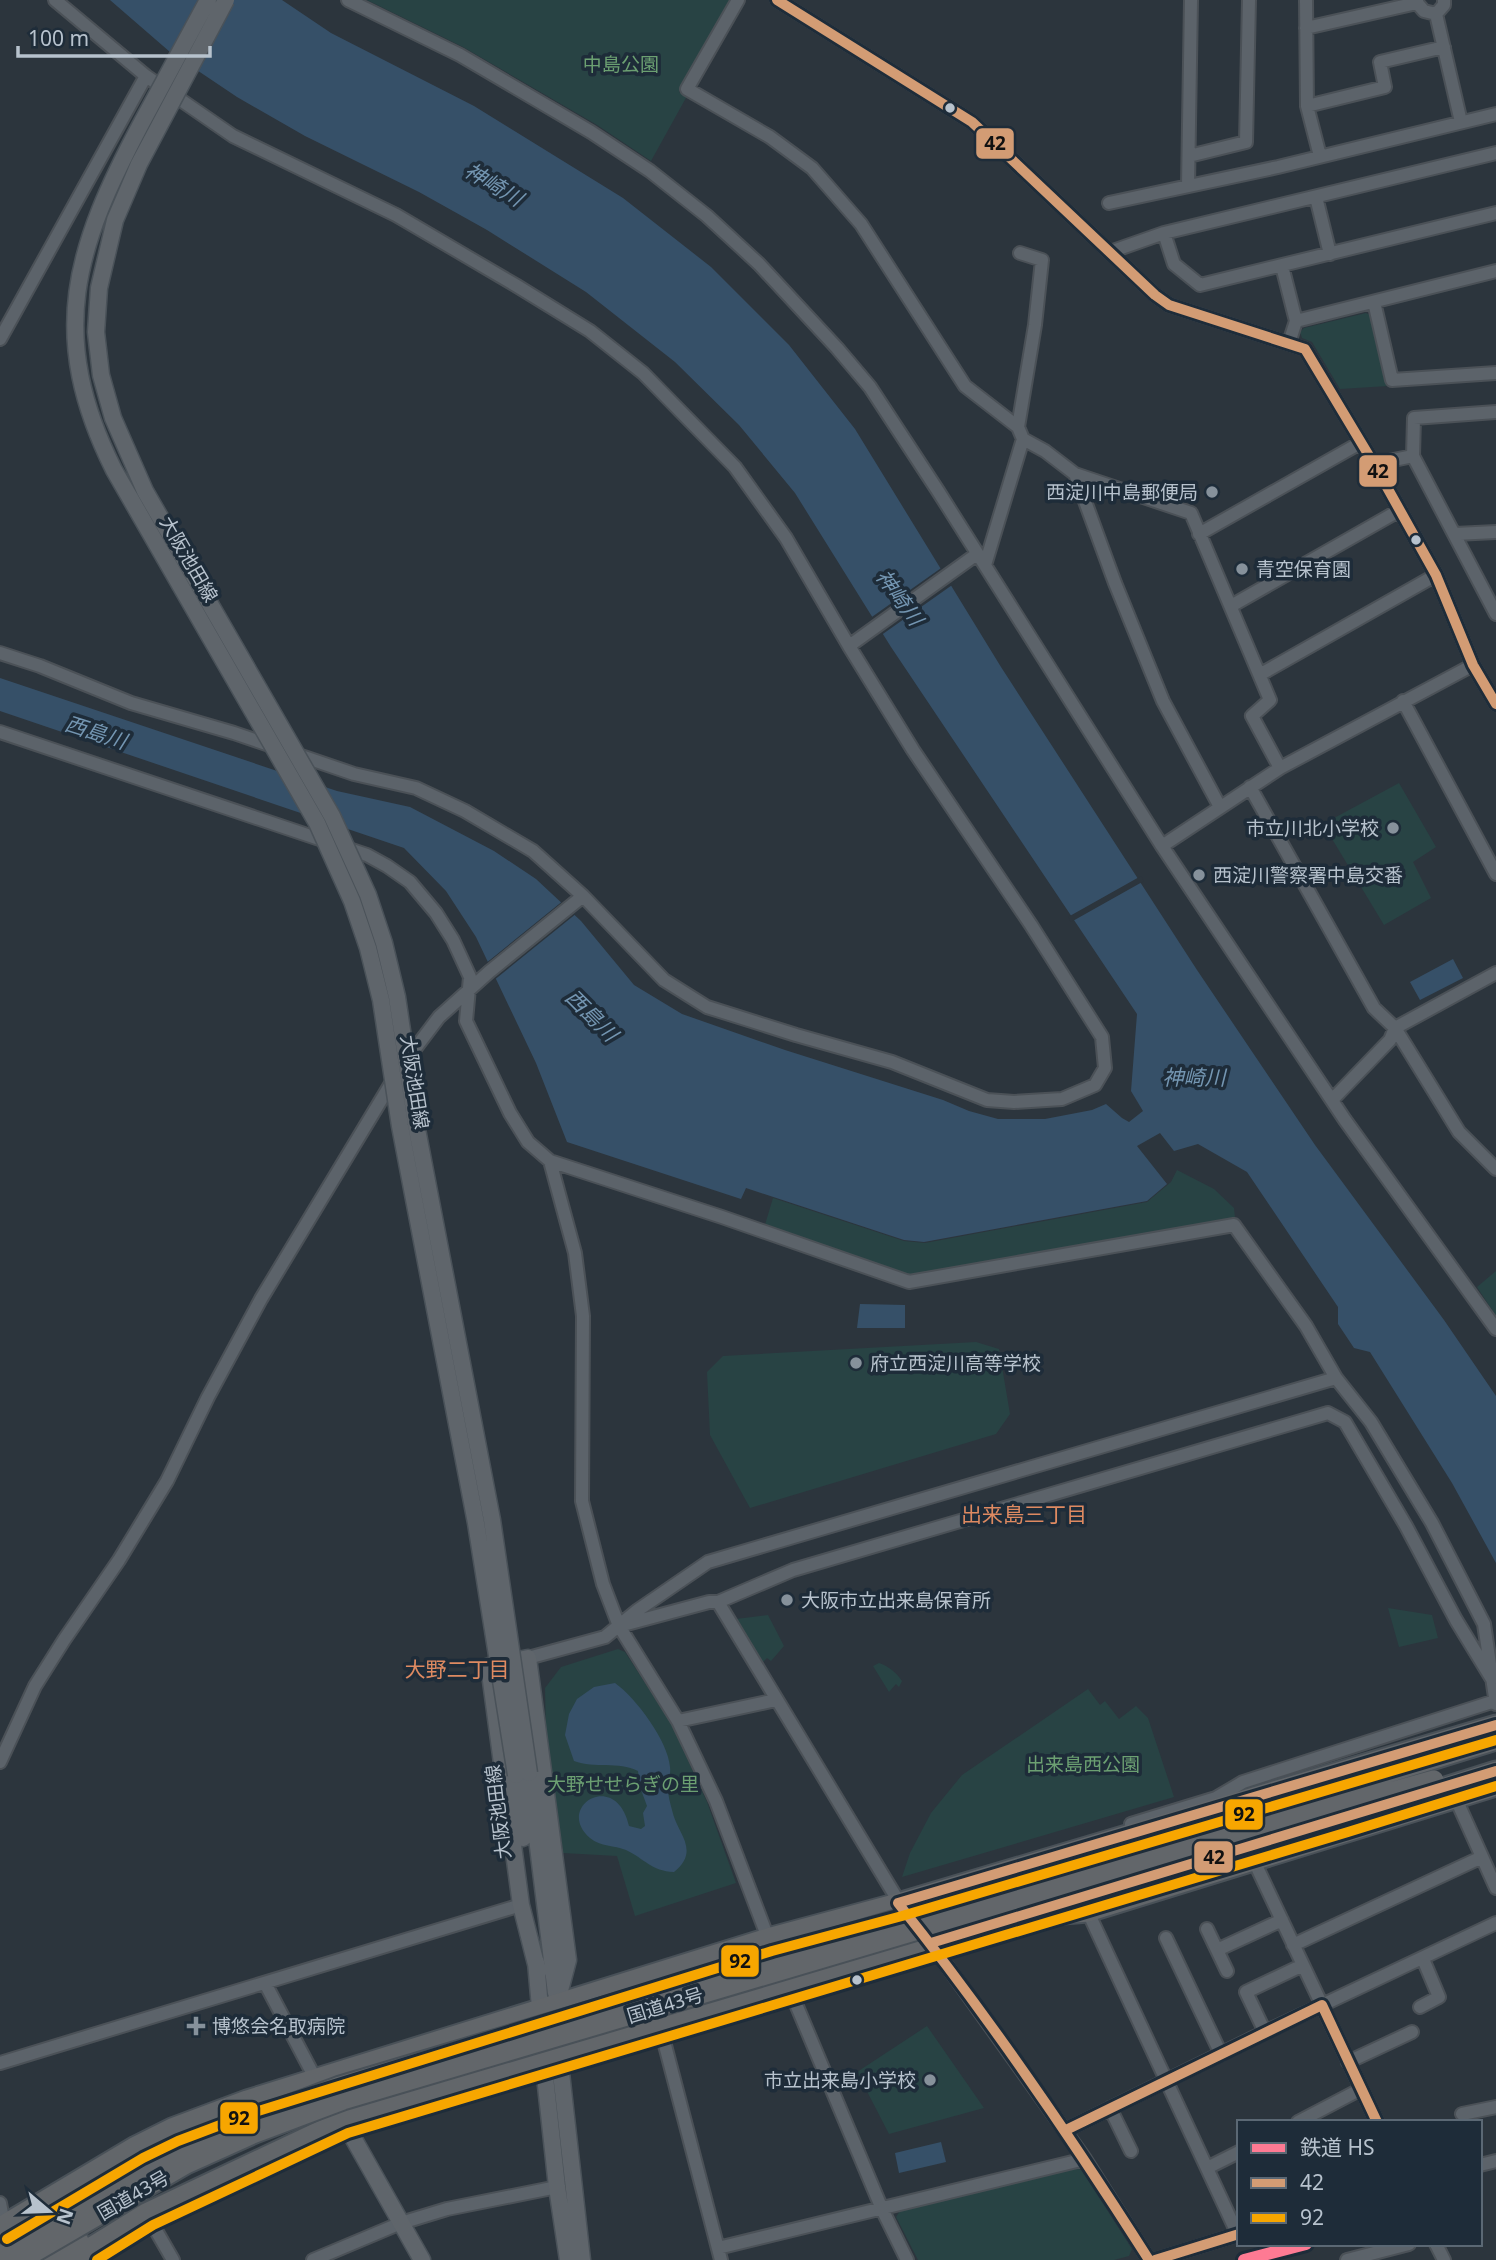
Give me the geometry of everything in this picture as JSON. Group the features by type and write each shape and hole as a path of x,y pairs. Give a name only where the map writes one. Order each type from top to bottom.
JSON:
{"highway":[{"name":"国道43号","path":"1,2231 136,2146 172,2128 254,2097 768,1938 898,1903 1496,1725"},
{"name":"国道43号","path":"0,2256 105,2192 181,2150 267,2113 340,2086 1496,1740"},
{"name":"国道43号","path":"20,2260 186,2164 255,2133 344,2100 1290,1819 1496,1765"},
{"name":"国道43号","path":"70,2260 146,2213 343,2120 1011,1919 1445,1797 1496,1772"},
{"path":"1011,1919 1088,1912 1254,1861 1445,1797 1496,1787"},
{"path":"1,2231 254,2097"},
{"path":"47,2260 182,2181 232,2157 290,2133 343,2120"}],"main road":[{"name":"大阪池田線","path":"208,0 113,177 90,233 81,267 75,315 75,340 81,385 94,427 114,470 317,823 352,901 368,948 381,1000 400,1126 522,1774 537,1972 549,2004"},
{"name":"大阪池田線","path":"226,0 139,164 116,219 99,288 96,332 101,375 113,418 145,491 332,816 368,895 384,943 397,997 416,1124 492,1520 549,2004 556,2187 568,2260"},
{"path":"537,1972 521,1905 489,1666 528,1658 568,1960 549,2004"},
{"name":"大阪池田線","path":"551,2058 582,2260"},
{"path":"343,2120 422,2260"}],"street":[{"path":"0,653 40,666 131,703 234,733 354,774 416,788 465,811 533,851 664,980 707,1007 892,1062 987,1100 1014,1102 1062,1099 1096,1085 1105,1068 1102,1037 1031,925 913,750 853,643 786,538 735,467 643,373 590,331 396,215 233,136 146,76 55,0"},
{"path":"348,0 460,55 569,119 650,171 707,216 759,264 870,387 972,557 985,565 1162,846 1332,1101 1496,1329"},
{"path":"738,0 687,89 770,137 812,168 861,223 965,387 1075,474 1191,513 1261,674 1270,700 1252,716 1280,768"},
{"path":"777,0 972,122 1169,305 1301,347 1308,352 1436,575 1473,664 1496,705"},
{"path":"1188,186 1191,0"},
{"path":"1189,156 1246,142 1249,0"},
{"path":"1306,0 1307,106 1320,156"},
{"path":"1436,14 1444,5 1444,0"},
{"path":"1306,28 1417,1 1424,11 1436,14"},
{"path":"1436,14 1461,122"},
{"path":"1307,106 1385,87 1380,62 1444,47"},
{"path":"0,339 146,76"},
{"path":"1109,203 1496,114"},
{"path":"1110,252 1164,233 1496,153"},
{"path":"1316,198 1330,254"},
{"path":"1164,233 1174,264 1200,285 1496,214"},
{"path":"985,565 1021,433 1035,325 1042,260 1020,253"},
{"path":"1282,266 1296,321 1289,343"},
{"path":"1296,321 1496,271"},
{"path":"1374,302 1392,380 1496,373"},
{"path":"1496,412 1414,418 1413,456 1480,579 1496,614"},
{"path":"1199,534 1360,443"},
{"path":"1374,464 1413,456"},
{"path":"1075,474 1115,583 1163,701 1220,807"},
{"path":"1231,606 1400,510"},
{"path":"1455,534 1496,532"},
{"path":"853,643 972,557"},
{"path":"1261,674 1436,575"},
{"path":"1480,579 1496,578"},
{"path":"1162,846 1280,768 1473,664"},
{"path":"1403,701 1496,874"},
{"path":"0,732 367,855 410,882 436,913 453,940 470,977 466,1021 510,1113 528,1142 550,1161 909,1282 1234,1225 1306,1326 1336,1378 1371,1422 1444,1545 1484,1624 1496,1703 1243,1782 1216,1798 1013,1860 974,1879"},
{"path":"1250,787 1374,1008 1395,1028 1459,1132 1496,1169"},
{"path":"0,1762 35,1686 119,1560 167,1481 208,1397 261,1299 365,1124 418,1042 439,1017 468,990 579,899"},
{"path":"1332,1101 1390,1040 1395,1028 1496,973"},
{"path":"550,1161 575,1253 583,1316 582,1501 603,1584 619,1626 678,1721 716,1801 768,1938"},
{"path":"528,1658 605,1637 669,1587 708,1562 1336,1378"},
{"path":"619,1626 709,1602 718,1602 812,1564 1328,1413 1345,1422 1492,1679"},
{"path":"718,1602 776,1700 798,1731 898,1903 931,1943 1066,2130 1149,2260"},
{"path":"678,1721 776,1700"},
{"path":"1445,1797 1482,1857 1496,1888"},
{"path":"1293,1945 1482,1857"},
{"path":"1254,1861 1376,2120"},
{"path":"0,2063 521,1905"},
{"path":"1088,1912 1237,2232"},
{"path":"1217,1950 1282,1920"},
{"path":"1066,2130 1496,1923"},
{"path":"1206,1929 1227,1971"},
{"path":"1166,1938 1221,2054"},
{"path":"1420,2007 1440,1997 1423,1959"},
{"path":"1265,2032 1246,1992 1303,1965"},
{"path":"265,1983 315,2078"},
{"path":"788,1985 882,2209 907,2260"},
{"path":"660,2026 719,2254 882,2209 1086,2159"},
{"path":"1348,2062 1412,2032"},
{"path":"1305,2120 1361,2089"},
{"path":"1110,2108 1131,2151"},
{"path":"1461,2114 1496,2108"},
{"path":"1207,2168 1237,2153"},
{"path":"314,2260 401,2223 447,2209 556,2187"},
{"path":"0,2203 1,2231"},
{"path":"146,2213 173,2260"},
{"path":"1154,2260 1237,2234"},
{"path":"1347,2260 1401,2246"}],"green space":[{"name":"中島公園","path":"367,0 731,0 679,92 687,96 651,161 597,125 463,47"},
{"path":"1366,313 1370,315 1388,386 1340,389 1312,342 1302,338 1300,332 1304,328"},
{"path":"1399,783 1436,847 1413,862 1431,898 1384,925 1323,824"},
{"path":"1177,1170 1214,1189 1234,1208 1235,1218 909,1276 764,1228 773,1198 904,1241 925,1243 1147,1202 1171,1182"},
{"path":"1496,1271 1496,1316 1477,1287"},
{"path":"976,1342 999,1349 1010,1414 996,1434 750,1508 710,1435 707,1372 723,1356"},
{"path":"1388,1608 1432,1615 1438,1638 1399,1647"},
{"path":"768,1615 784,1646 771,1661 767,1658 763,1662 736,1619"},
{"name":"大野せせらぎの里","path":"618,1649 625,1652 671,1723 707,1802 736,1883 635,1916 617,1856 563,1853 546,1736 545,1688 561,1667"},
{"path":"879,1663 900,1678 902,1681 899,1687 896,1684 889,1692 873,1666"},
{"name":"出来島西公園","path":"1088,1689 1100,1705 1105,1701 1119,1719 1136,1706 1148,1718 1174,1797 902,1877 910,1853 931,1813 962,1775"},
{"path":"927,2026 984,2108 889,2134 857,2072"},
{"path":"1075,2168 1082,2170 1132,2249 1129,2256 1114,2260 918,2260 896,2217 900,2211"}],"water":[{"name":"神崎川","path":"110,0 282,0 331,33 474,106 623,198 711,267 789,345 855,429 1001,667 1197,970 1315,1145 1444,1320 1496,1396 1496,1563 1452,1483 1370,1352 1354,1348 1338,1324 1338,1307 1247,1172 1198,1144 1174,1151 1160,1133 1137,1146 1167,1184 1147,1201 924,1242 904,1240 746,1188 741,1199 567,1142 536,1063 476,937 446,891 404,848 0,711 0,678 337,791 410,807 494,851 536,879 581,921 634,985 682,1014 998,1119 1045,1119 1092,1110 1106,1104 1129,1122 1143,1111 1131,1091 1137,1014 891,647 795,493 739,425 675,362 586,292 487,230 419,192 305,136 237,97 170,52"},
{"path":"1453,959 1463,978 1420,1000 1410,982"},
{"path":"860,1304 905,1305 905,1328 857,1328"},
{"path":"615,1683 650,1721 668,1757 669,1799 687,1849 682,1864 674,1872 654,1867 626,1850 594,1841 581,1826 579,1815 583,1805 601,1796 612,1799 622,1809 629,1826 641,1829 645,1826 643,1813 647,1806 638,1771 623,1766 590,1765 574,1761 565,1735 569,1714 577,1699 594,1687"},
{"path":"941,2142 946,2162 899,2173 895,2153"}],"pier":[{"path":"944,566 955,583 880,636 869,619"},
{"path":"1141,876 1144,881 1071,922 1068,917"},
{"path":"564,900 577,913 493,981 485,964"}],"rail line":[{"name":"HS","path":"1244,2260 1298,2246"}],"transit line":[{"name":"42","path":"777,0 972,122 1155,295 1169,305 1305,349 1436,575 1473,665 1496,704"},
{"name":"42","path":"1149,2260 1028,2078 898,1903 1496,1725"},
{"name":"92","path":"7,2239 143,2158 178,2141 252,2113 772,1951 902,1916 1496,1740"},
{"name":"42","path":"931,1943 1496,1771"},
{"name":"92","path":"97,2260 153,2225 348,2133 1496,1786"},
{"name":"42","path":"1066,2130 1322,2005 1376,2120"},
{"name":"42","path":"1155,2260 1237,2235"}],"place":[{"name":"西淀川中島郵便局","path":"1212,492"},
{"name":"青空保育園","path":"1242,569"},
{"name":"市立川北小学校","path":"1393,828"},
{"name":"西淀川警察署中島交番","path":"1199,875"},
{"name":"府立西淀川高等学校","path":"856,1363"},
{"name":"大阪市立出来島保育所","path":"787,1600"},
{"name":"博悠会名取病院","path":"196,2026"},
{"name":"市立出来島小学校","path":"930,2080"}],"district":[{"name":"出来島三丁目","path":"1024,1514"},
{"name":"大野二丁目","path":"457,1669"}],"water label":[{"name":"西島川","path":"96,732"},
{"name":"西島川","path":"592,1015"}]}
